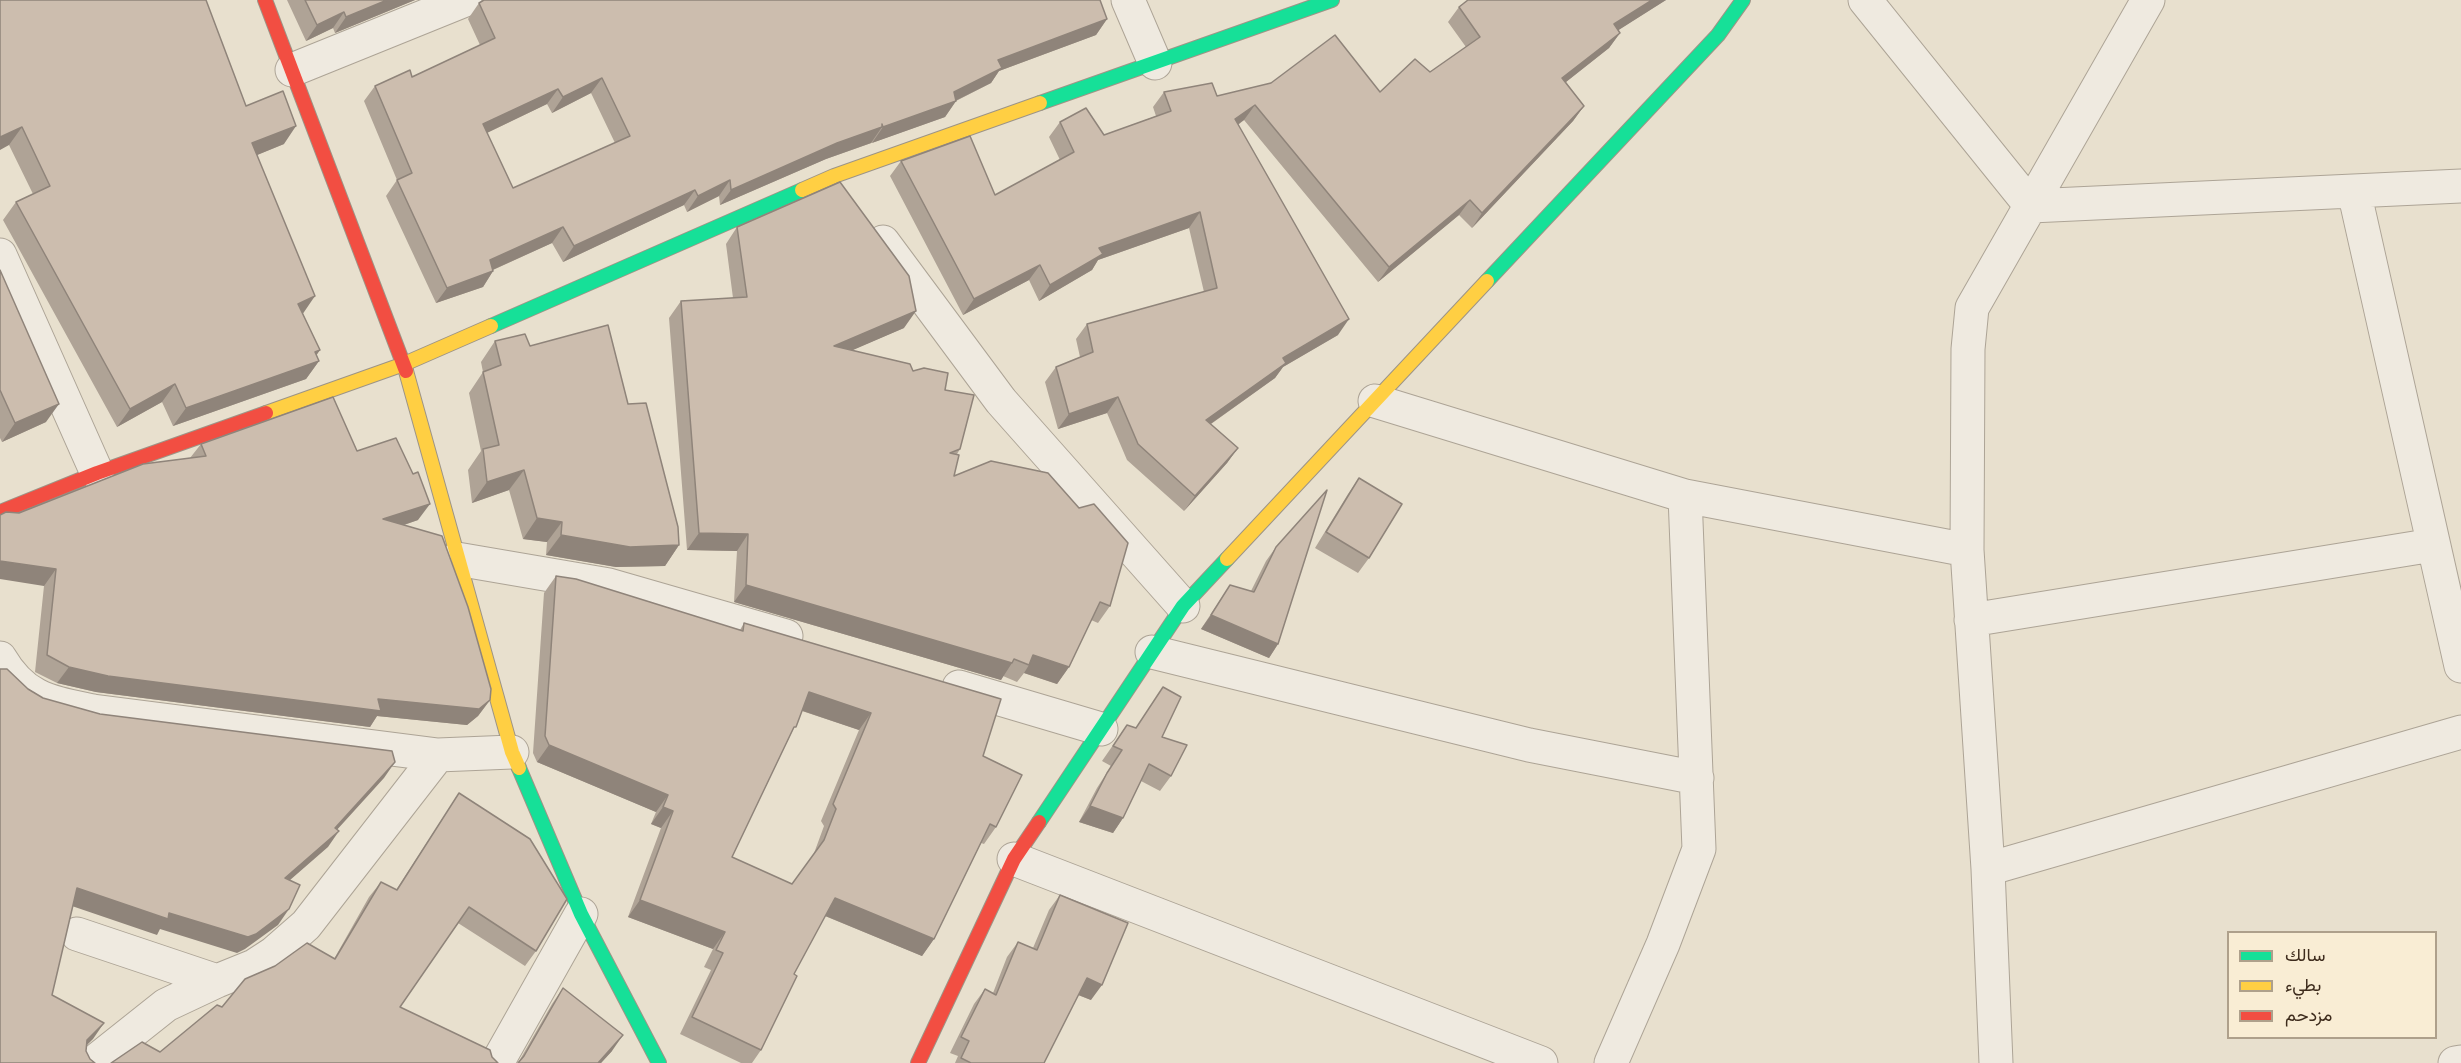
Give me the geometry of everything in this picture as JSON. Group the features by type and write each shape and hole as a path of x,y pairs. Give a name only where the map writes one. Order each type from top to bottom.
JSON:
{"street":[{"path":"265,0 404,364 512,752 581,914 659,1063"},
{"path":"292,70 465,0"},
{"path":"1128,0 1155,63"},
{"path":"0,512 97,473 404,364 834,176 1332,0"},
{"path":"918,1063 1014,859 1183,606 1718,35 1743,0"},
{"path":"1865,0 2031,206"},
{"path":"1996,1063 1988,869 1968,550 1968,349 1972,308 2148,0"},
{"path":"834,176 1001,402 1183,606"},
{"path":"2031,206 2461,186"},
{"path":"2354,191 2461,666"},
{"path":"0,255 97,473"},
{"path":"1375,401 1685,496 1968,550"},
{"path":"1611,1063 1664,944 1699,849 1685,496"},
{"path":"1971,620 2433,545"},
{"path":"457,560 609,585 815,645"},
{"path":"1152,652 1529,745 1697,778"},
{"path":"0,658 26,690 53,703 93,711 438,755 512,752"},
{"path":"930,678 1101,729"},
{"path":"1988,869 2461,732"},
{"path":"93,1063 166,1005 254,966 274,953 306,925 438,755"},
{"path":"1014,859 1541,1063"},
{"path":"497,1063 581,914"},
{"path":"77,934 217,981"},
{"path":"2456,1063 2461,1062"}],"building":[{"path":"0,0 206,0 246,106 283,91 296,126 252,143 315,296 298,304 320,350 315,352 319,361 186,408 175,384 130,409 16,202 50,186 22,127 0,137"},
{"path":"305,0 387,0 346,17 344,12 317,25"},
{"path":"484,0 1100,0 1107,19 998,60 1002,68 954,92 956,101 883,127 882,124 882,127 837,143 731,190 730,180 698,196 695,190 574,246 563,227 490,260 493,271 447,288 397,180 412,173 375,86 410,70 412,77 495,38 479,3","holes":["602,78 630,136 513,188 483,124 558,89 563,97"]},
{"path":"1468,0 1652,0 1614,24 1620,33 1562,78 1584,106 1482,213 1470,200 1389,267 1255,105 1235,119 1349,319 1283,358 1286,363 1206,420 1238,448 1195,496 1138,444 1118,397 1069,414 1056,367 1093,352 1087,324 1217,288 1200,212 1099,248 1103,254 1050,285 1040,265 974,299 901,161 970,136 995,195 1074,152 1060,122 1086,108 1104,135 1171,111 1164,92 1212,83 1217,96 1271,83 1335,35 1380,92 1415,59 1430,72 1480,37 1459,7"},
{"path":"840,182 909,276 916,311 834,346 910,364 913,371 924,368 948,373 945,390 974,395 960,449 950,453 959,455 954,476 991,461 1048,473 1079,508 1094,504 1128,543 1110,606 1100,602 1069,667 1033,655 1029,665 1014,659 1012,663 746,585 748,534 699,533 681,301 747,297 737,227"},
{"path":"0,270 59,404 15,423 0,390"},
{"path":"608,325 628,404 646,403 678,527 679,545 630,547 561,535 562,522 537,518 524,470 487,482 483,449 499,445 483,372 501,365 495,341 525,334 530,346"},
{"path":"333,397 357,451 396,438 413,474 418,472 430,504 383,519 442,536 468,607 491,689 490,700 479,709 378,699 381,711 108,676 69,667 47,655 56,569 0,561 0,515 6,512 19,513 143,464 206,456 201,444"},
{"path":"1359,478 1402,504 1369,558 1326,532"},
{"path":"1327,490 1278,644 1211,615 1230,585 1254,592 1276,547"},
{"path":"556,576 576,579 743,631 744,623 1001,699 983,756 1022,775 996,827 990,824 934,939 835,898 794,974 797,976 761,1050 692,1017 723,953 716,950 725,932 640,900 673,811 663,807 668,795 549,745 545,736","holes":["809,692 871,713 833,804 836,809 824,840 792,884 732,857 796,727"]},
{"path":"0,669 7,669 28,689 43,698 100,714 392,751 395,762 335,828 339,831 285,878 300,885 289,909 256,934 248,937 169,913 168,919 77,888 52,995 104,1023 87,1040 86,1051 95,1063 0,1063"},
{"path":"1163,687 1181,697 1162,737 1187,745 1171,776 1149,764 1123,818 1090,806 1122,750 1113,746 1127,725 1136,728"},
{"path":"459,793 530,839 567,899 536,951 469,907 400,1007 490,1050 492,1057 498,1063 111,1063 142,1042 160,1052 217,1005 222,1007 245,979 275,966 307,943 335,959 381,882 397,890"},
{"path":"1060,895 1128,923 1102,985 1087,978 1044,1063 971,1063 961,1058 969,1041 961,1037 985,989 996,995 1018,942 1037,950"},
{"path":"563,988 623,1035 598,1063 518,1063 524,1056"}],"traffic: fast":[{"path":"1040,103 1332,0"},
{"path":"1487,281 1718,35 1743,0"},
{"path":"491,326 802,190"},
{"path":"1039,822 1183,606 1227,559"},
{"path":"519,768 581,914 659,1063"}],"traffic: slow":[{"path":"802,190 834,176 1040,103"},
{"path":"1227,559 1487,281"},
{"path":"266,413 404,364 491,326"},
{"path":"406,371 512,752 519,768"}],"traffic: jam":[{"path":"265,0 406,371"},
{"path":"0,512 97,473 266,413"},
{"path":"918,1063 1014,859 1039,822"}]}
